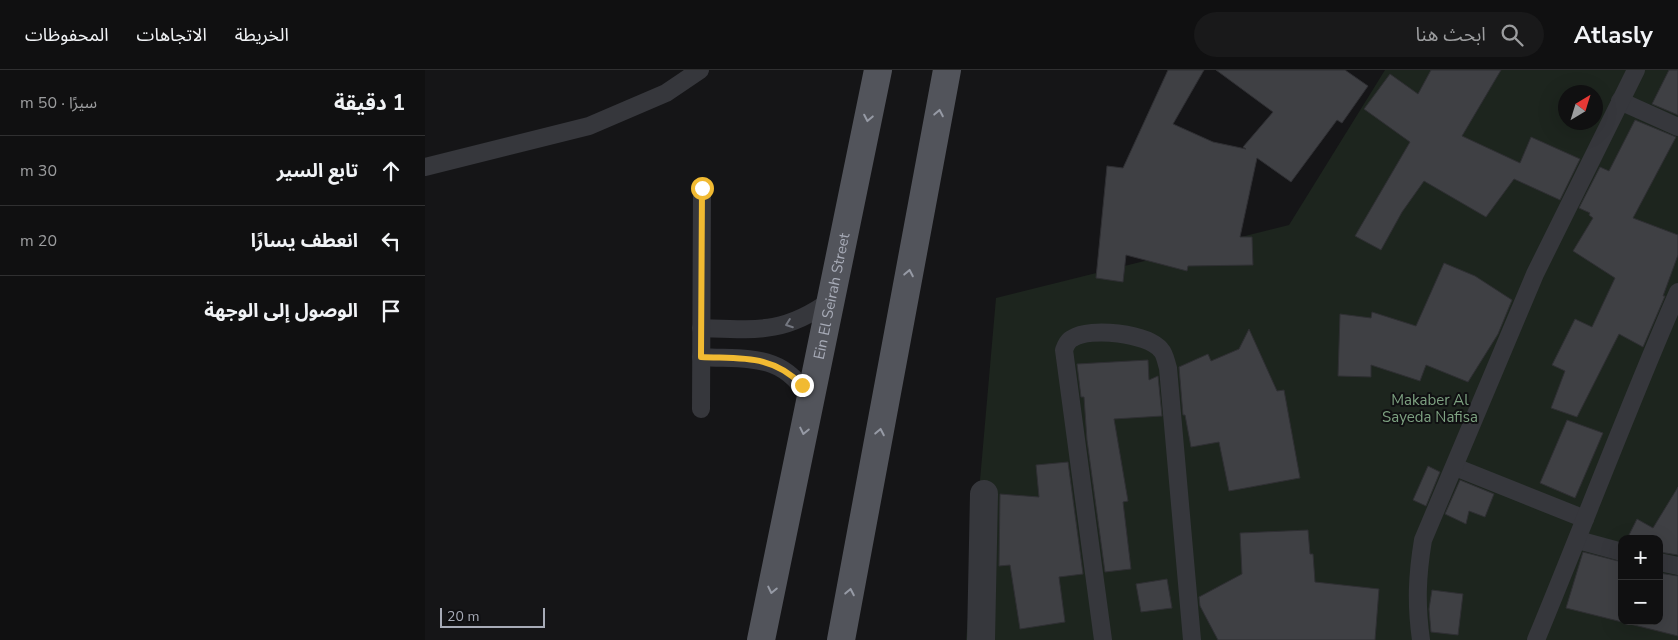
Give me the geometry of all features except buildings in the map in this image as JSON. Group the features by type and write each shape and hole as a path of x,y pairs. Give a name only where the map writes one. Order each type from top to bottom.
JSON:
{"main road":[{"name":"Ein El Seirah Street","path":"761,640 878,70"},
{"path":"841,640 947,70"}],"street":[{"path":"981,640 984,494"}],"lane":[{"path":"425,167 589,126 666,93 700,70"},
{"path":"1421,640 1417,609 1417,579 1423,540 1535,274 1636,70"},
{"path":"1620,101 1678,127"},
{"path":"701,409 702,188"},
{"path":"1536,640 1578,540 1642,375 1678,292"},
{"path":"701,328 763,330 781,327 815,312 831,300"},
{"path":"1103,640 1064,350 1067,342 1079,335 1122,333 1146,339 1161,350 1169,368 1192,640"},
{"path":"701,357 760,360 776,364 796,379 811,401"},
{"path":"1455,467 1585,519"},
{"path":"1578,540 1618,551"},
{"path":"1663,563 1678,566"}],"green space":[{"name":"Makaber Al Sayeda Nafisa","path":"1385,70 1678,70 1678,640 966,640 996,298 1289,225"}],"route":[{"path":"702,188 701,357 760,360 776,364 789,372 802,385"}]}
